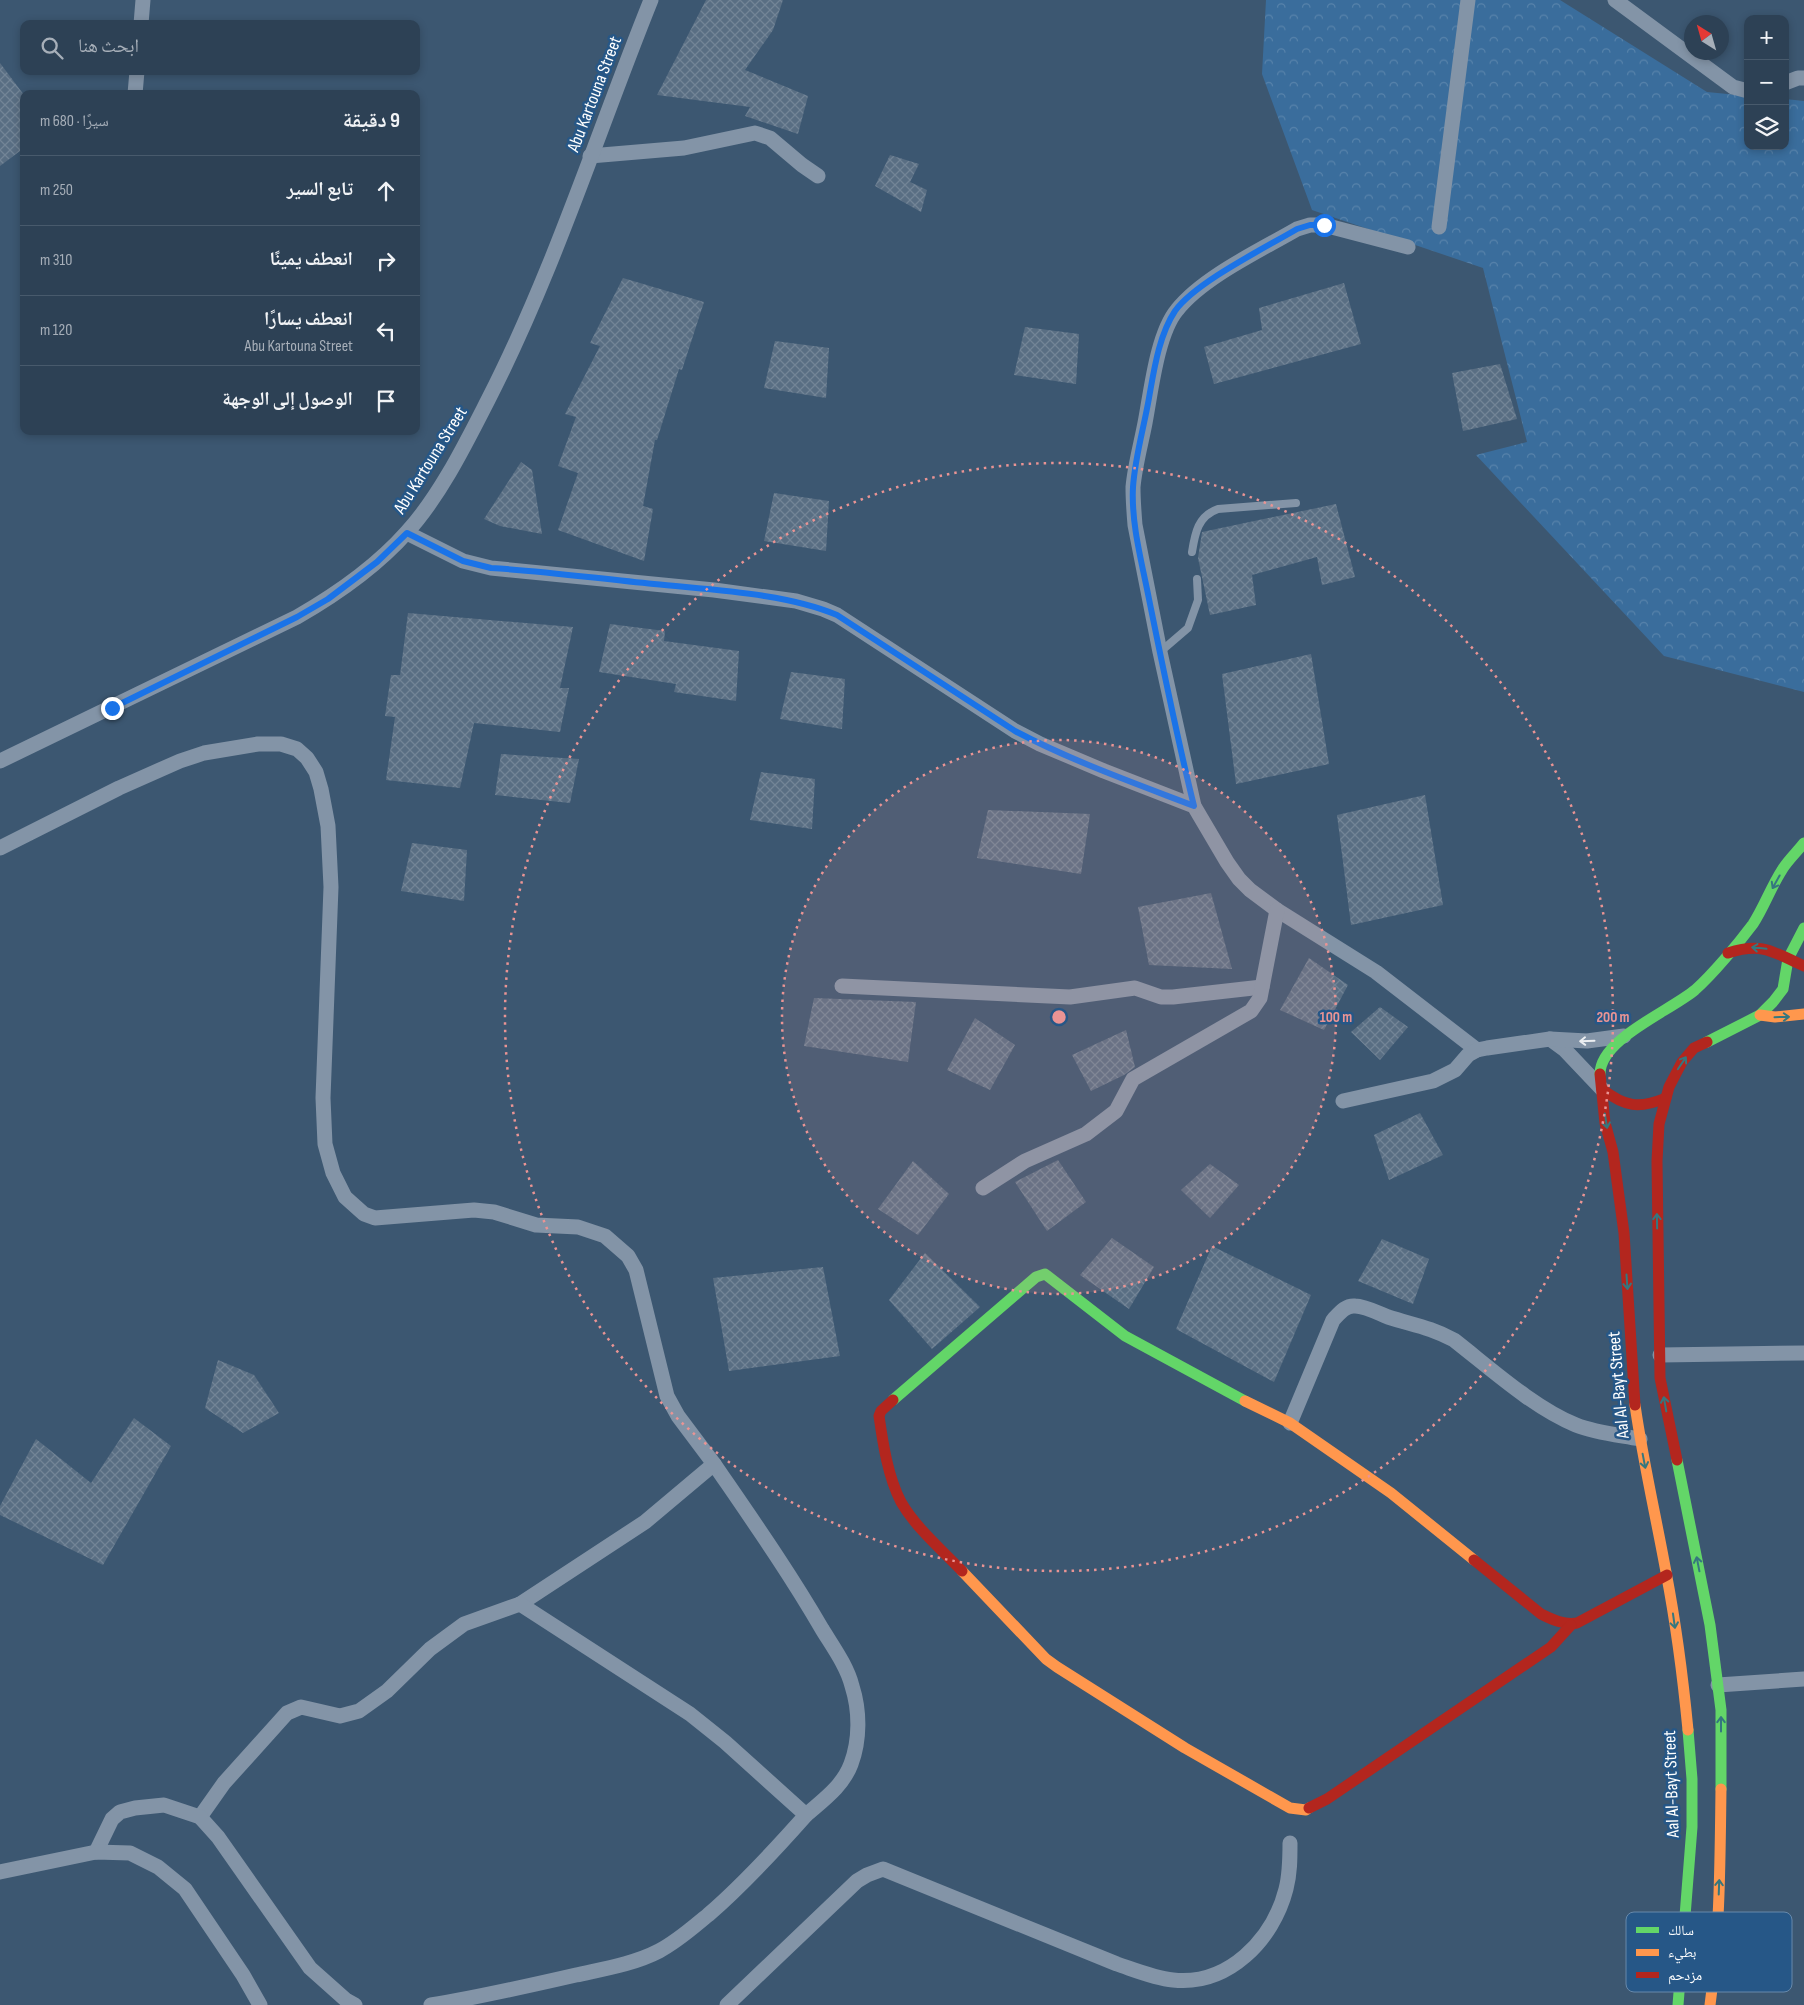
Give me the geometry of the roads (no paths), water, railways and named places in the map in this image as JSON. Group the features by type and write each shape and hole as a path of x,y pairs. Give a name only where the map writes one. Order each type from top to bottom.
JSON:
{"street":[{"path":"141,20 143,0"},
{"name":"Abu Kartouna Street","path":"0,761 297,617 328,599 355,579 377,562 407,533 464,448 502,372 545,278 651,0"},
{"path":"1438,227 1468,0"},
{"path":"1615,0 1733,87 1744,90"},
{"path":"135,90 137,75"},
{"path":"1789,81 1804,78"},
{"path":"590,156 684,148 755,134 770,138 818,176"},
{"path":"1408,247 1337,227 1310,225 1297,229 1220,274 1199,289 1176,311 1164,337 1153,377 1133,488 1135,525 1160,652 1194,806 1239,879 1277,910 1376,972 1477,1050"},
{"path":"407,533 463,561 491,568 714,590 796,601 823,609 837,615 1015,731 1080,761 1194,806"},
{"path":"0,848 180,760 204,753 258,744 281,744 297,749 307,758 316,772 328,826 331,887 323,1098 325,1144 333,1174 345,1197 359,1211 375,1218 474,1210 494,1212 536,1225 578,1227 605,1236 628,1256 636,1270 667,1396 678,1416 714,1464 798,1588 845,1668 852,1684 856,1701 857,1746 851,1766 840,1784 806,1815 730,1896 682,1937 660,1951 620,1965 516,1989 431,2005"},
{"name":"Aal Al-Bayt Street","path":"1685,1912 1692,1827 1692,1779 1684,1691 1667,1575 1640,1439 1633,1388 1624,1233 1613,1152 1605,1123 1600,1071 1604,1059 1612,1047 1624,1036 1675,1005 1696,989 1753,923 1784,868 1804,843"},
{"path":"983,1188 1025,1161 1086,1134 1116,1111 1134,1078 1251,1011 1258,1003 1277,910"},
{"path":"1718,1912 1721,1710 1708,1616 1660,1378 1657,1161 1659,1124 1669,1087 1682,1062 1694,1048 1760,1015 1783,989 1788,959 1804,928"},
{"path":"1728,953 1743,948 1759,947 1774,951 1804,966"},
{"path":"842,986 1070,997 1135,988 1161,997 1173,997 1262,987"},
{"path":"1760,1015 1775,1017 1804,1014"},
{"path":"1343,1101 1433,1081 1455,1070 1468,1056 1477,1050 1550,1039 1587,1041 1624,1036"},
{"path":"1550,1039 1565,1050 1602,1090 1615,1100 1632,1106 1649,1105 1666,1098"},
{"path":"1572,1625 1560,1623 1541,1614 1391,1493 1290,1422 1217,1388 1125,1336 1048,1275 1042,1274 906,1386 880,1411 879,1416 895,1483 908,1512 917,1524 1046,1659 1185,1748 1290,1808 1306,1810 1327,1799 1550,1647 1572,1625 1667,1575"},
{"path":"1290,1422 1333,1320 1343,1309 1353,1305 1440,1332 1454,1340 1534,1401 1567,1421 1585,1428 1640,1439"},
{"path":"1660,1355 1804,1353"},
{"path":"200,1817 224,1783 287,1713 300,1707 340,1716 359,1711 387,1691 430,1649 464,1624 520,1604 645,1522 714,1464"},
{"path":"520,1604 690,1714 725,1742 806,1815"},
{"path":"1718,1685 1804,1679"},
{"path":"96,1852 112,1819 120,1812 135,1808 164,1805 200,1817 218,1837 310,1968 346,2000 355,2005"},
{"path":"727,2005 857,1881 883,1869 1117,1964 1173,1980 1206,1978 1228,1969 1245,1956 1270,1930 1287,1888 1290,1866 1290,1843"},
{"path":"0,1872 96,1852 130,1854 158,1868 186,1889 243,1975 260,2005"},
{"name":"Aal Al-Bayt Street","path":"1678,2005 1679,1992"},
{"path":"1710,2005 1712,1992"}],"lane":[{"path":"1192,552 1196,532 1202,519 1209,512 1218,509 1296,503"},
{"path":"1160,652 1188,628 1198,600 1197,579"}]}
